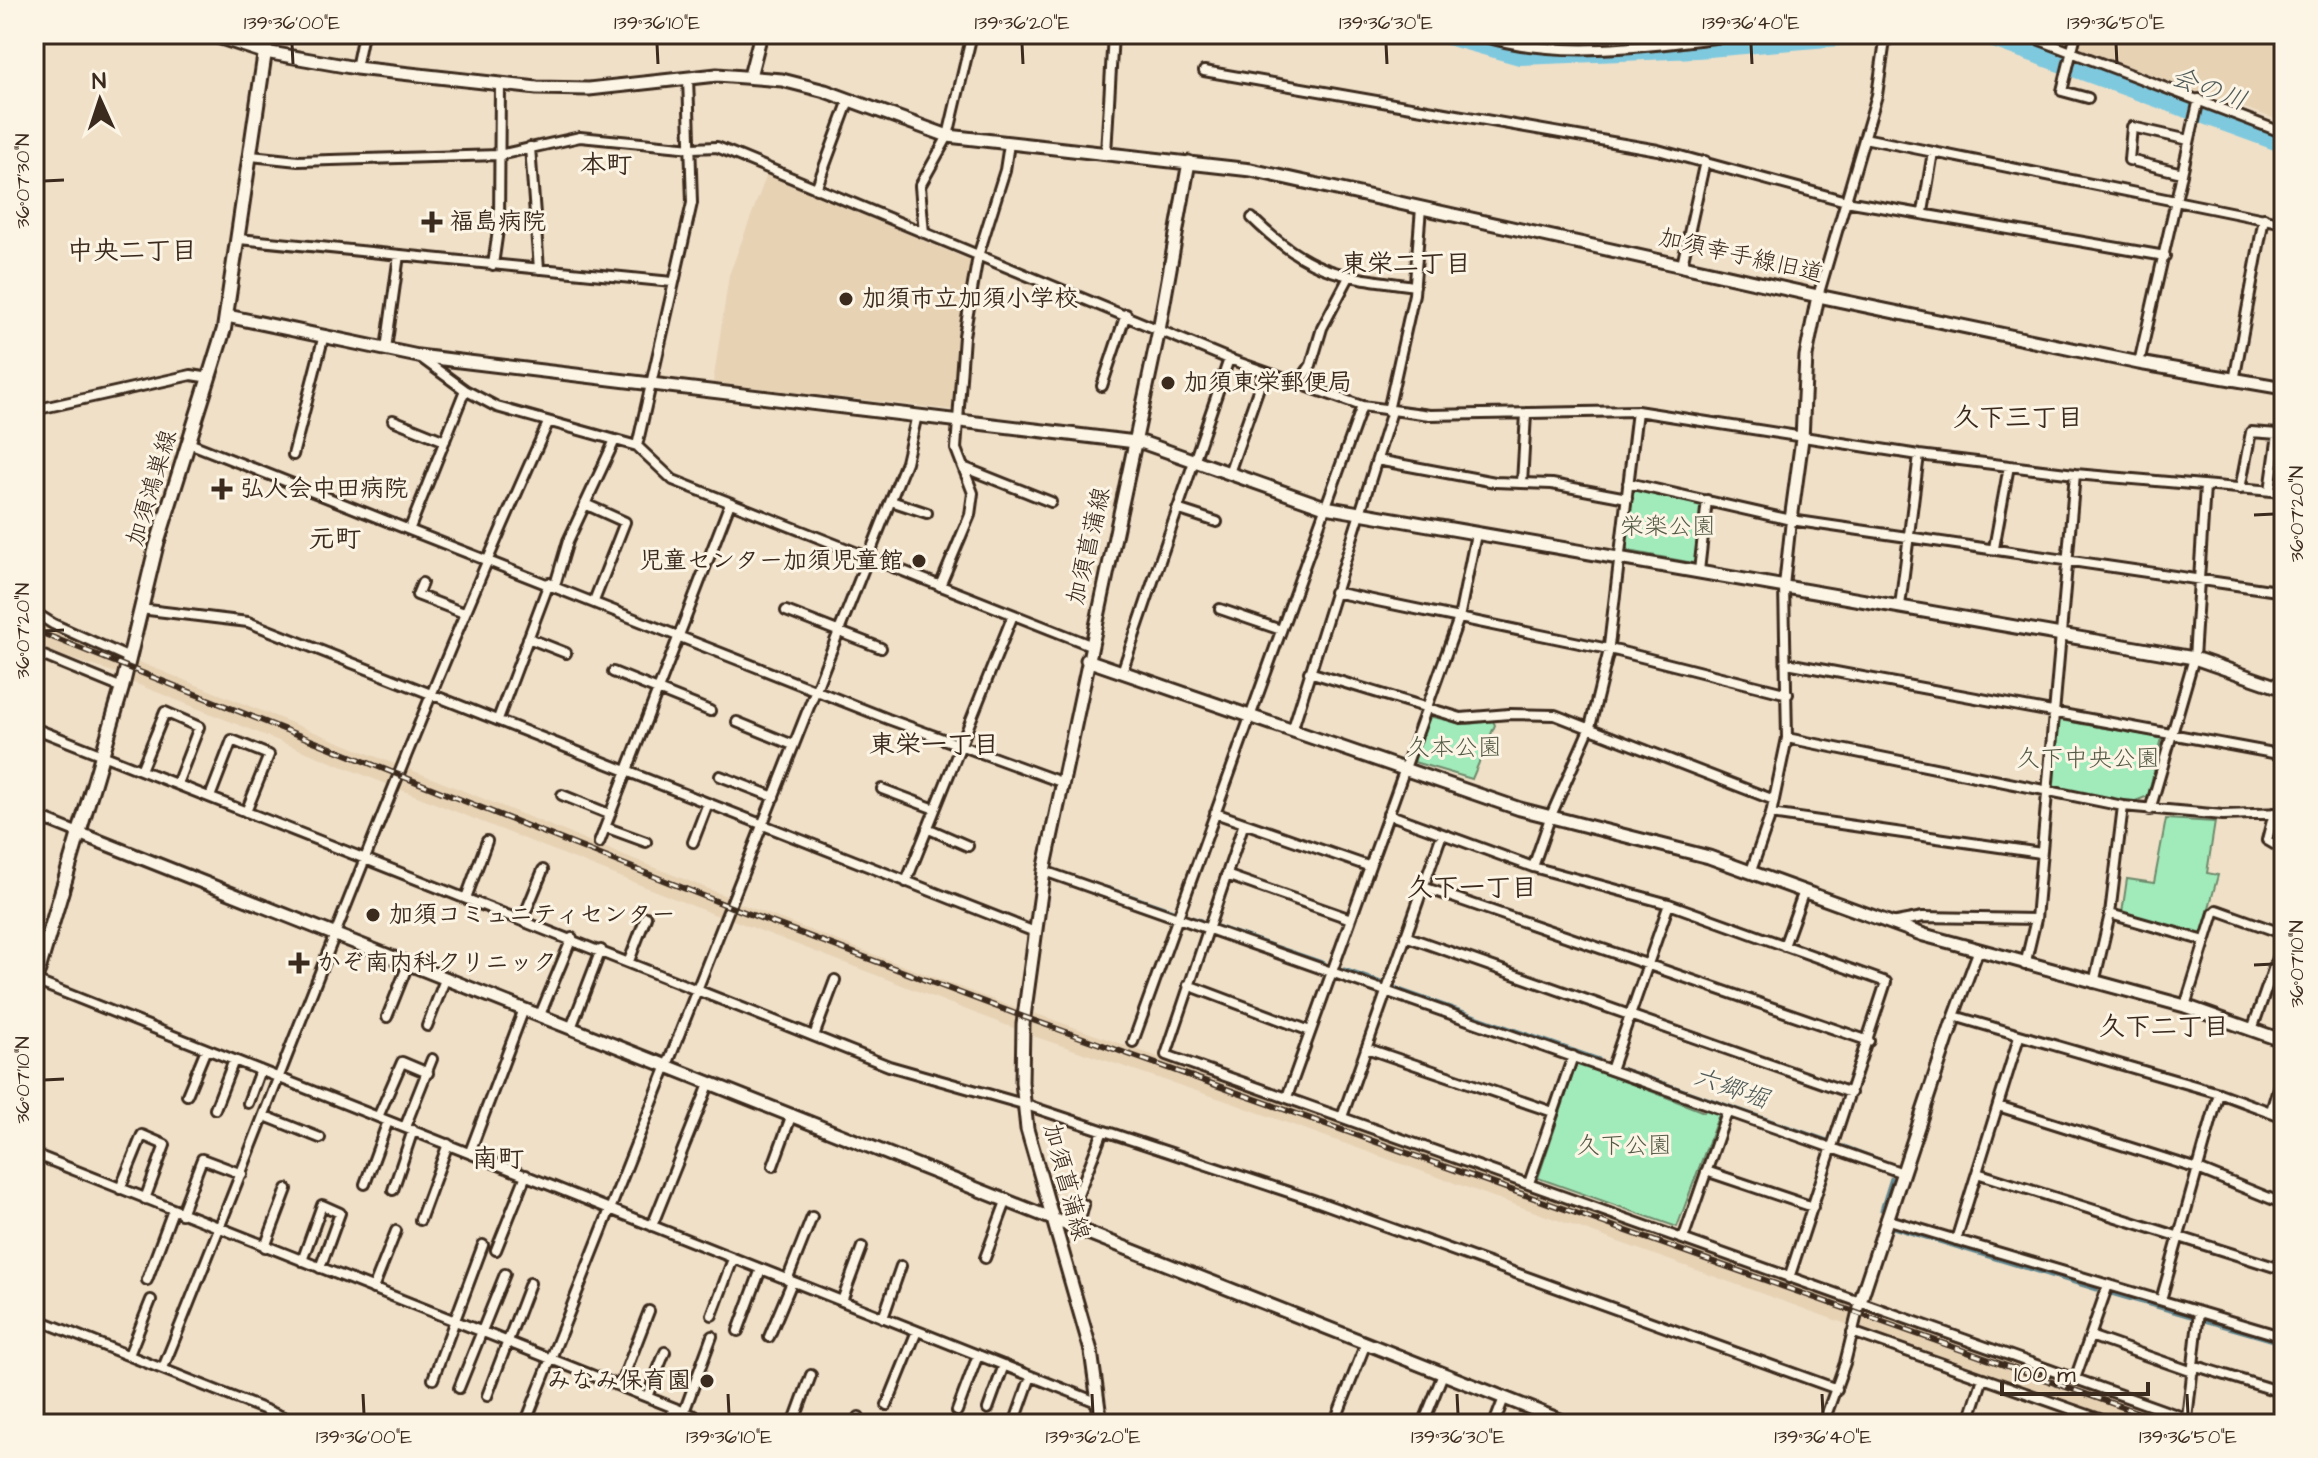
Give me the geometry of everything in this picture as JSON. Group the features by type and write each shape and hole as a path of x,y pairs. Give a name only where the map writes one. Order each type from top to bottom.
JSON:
{"main road":[{"path":"210,34 265,52"},
{"name":"加須鴻巣線","path":"35,978 76,832 122,688 140,609 227,316 265,52"}],"street":[{"path":"270,34 265,52 356,68 500,84 589,89 688,77 750,76 805,85 948,136 1189,162"},
{"path":"356,68 363,34"},
{"path":"750,76 761,34"},
{"path":"924,233 920,186 948,136 972,34"},
{"path":"1106,153 1113,34"},
{"path":"1476,34 1534,49 1747,34"},
{"path":"1751,871 1771,814 1787,738 1784,586 1802,439 1806,356 1818,296 1864,138 1886,46 1886,34"},
{"path":"2024,34 2284,133"},
{"path":"2076,34 2062,91 2088,98"},
{"path":"1204,71 1606,140 1705,161 1846,201 2165,256"},
{"path":"637,446 692,203 688,77"},
{"path":"493,265 499,223 500,84"},
{"path":"2139,363 2199,99"},
{"path":"816,189 849,100"},
{"path":"2182,173 2129,160 2132,127 2189,140"},
{"path":"251,156 298,161 499,155 580,137 692,148 717,147 1229,359 1362,406 1430,415 1637,411 1919,455 2075,474 2284,492"},
{"path":"1864,138 2283,222 2284,204"},
{"path":"940,586 970,515 973,493 956,449 965,321 978,256 1009,144"},
{"path":"530,147 539,269"},
{"path":"1923,212 1933,152"},
{"path":"1682,265 1705,161"},
{"name":"加須幸手線旧道","path":"1189,162 1289,177 1818,296 2139,363 2284,388"},
{"name":"加須菖蒲線","path":"1101,1424 1091,1351 1023,1104 1023,1024 1044,871 1061,782 1159,330 1189,162"},
{"path":"1293,728 1390,411 1415,286 1421,208"},
{"path":"1252,218 1300,260 1349,277 1415,286"},
{"path":"2234,381 2264,218"},
{"path":"239,239 672,282"},
{"path":"386,349 399,255"},
{"path":"1299,383 1311,365 1322,328 1349,277"},
{"path":"1102,386 1126,314"},
{"path":"227,316 418,356 652,381 1135,441 1325,507 2194,658 2284,689"},
{"path":"293,455 324,335"},
{"path":"418,356 465,390 497,407 637,446 673,480 1090,645"},
{"path":"1122,672 1229,359"},
{"path":"1229,473 1264,373"},
{"path":"34,410 191,375 210,378"},
{"path":"410,528 465,390"},
{"path":"1133,1042 1362,406"},
{"path":"1533,867 1550,818 1590,727 1609,649 1637,411"},
{"path":"1522,483 1526,414"},
{"path":"525,1424 608,1209 670,1066 814,689 891,501 906,462 917,415"},
{"path":"393,420 445,441"},
{"path":"163,1368 338,934 430,691 548,423"},
{"path":"2240,489 2251,432 2278,434 2270,491"},
{"path":"498,719 568,541 615,440"},
{"path":"189,443 960,746 1061,782"},
{"path":"1900,606 1919,455"},
{"path":"1377,460 1522,483 1552,484 1627,498"},
{"path":"963,466 1051,502"},
{"path":"1994,548 2009,466"},
{"path":"2025,965 2036,919 2058,634 2075,474"},
{"path":"1628,483 1791,520 2199,577 2284,592"},
{"path":"2150,810 2194,658 2205,486"},
{"path":"1699,571 1707,500"},
{"path":"891,501 927,513"},
{"path":"599,843 730,503"},
{"path":"585,504 625,522 594,601"},
{"path":"1177,509 1217,522"},
{"path":"1287,1097 1459,618 1476,534"},
{"path":"422,583 417,595 464,613"},
{"path":"1334,592 1609,649 1788,694"},
{"path":"140,609 248,622 430,691 1035,932"},
{"path":"1220,609 1281,630"},
{"path":"786,611 881,648"},
{"path":"37,614 129,658"},
{"path":"906,882 1013,615"},
{"path":"528,638 566,653"},
{"path":"34,652 122,688"},
{"path":"1087,660 1550,818 1672,847 1751,871 1978,952 2185,1006 2253,1027 2284,1041"},
{"path":"1787,663 2284,755"},
{"path":"613,672 710,711"},
{"path":"1309,672 1467,719 1548,714 1590,727 1774,800"},
{"path":"141,770 165,712 199,727 177,784"},
{"path":"737,722 793,745"},
{"path":"34,728 572,938 889,1066 1023,1104 1349,1212 1837,1389"},
{"path":"1787,738 2123,806 2223,815 2279,813 2267,840 2284,850"},
{"path":"210,797 232,740 269,755 246,812"},
{"path":"720,776 774,797"},
{"path":"882,789 935,809"},
{"path":"562,795 609,814"},
{"path":"693,842 708,803"},
{"path":"2094,983 2110,914 2123,806"},
{"path":"1215,813 1368,866"},
{"path":"1388,814 1533,867 1669,904 1886,982 1789,1278"},
{"path":"1771,814 2041,853"},
{"path":"34,815 1570,1424"},
{"path":"1244,823 1166,1055 2202,1424"},
{"path":"605,827 646,842"},
{"path":"927,828 968,846"},
{"path":"1342,1117 1442,834"},
{"path":"466,898 487,841"},
{"path":"523,919 543,870"},
{"path":"1044,871 1903,1173"},
{"path":"1226,875 1351,919"},
{"path":"1423,887 1869,1041"},
{"path":"1784,946 1804,891"},
{"path":"1611,1070 1669,904"},
{"path":"2185,1006 2217,910 2284,936 2253,1027"},
{"path":"2110,914 2205,941"},
{"path":"629,961 646,917"},
{"path":"1891,923 1923,917 2036,919"},
{"path":"1405,936 1851,1093"},
{"path":"540,1015 572,938"},
{"path":"571,1028 601,950"},
{"path":"1825,1423 1886,1219 1978,952"},
{"path":"387,1017 409,962"},
{"path":"427,1026 446,977"},
{"path":"35,978 206,1049 1100,1403"},
{"path":"2271,978 2284,983"},
{"path":"814,1036 835,980"},
{"path":"1188,985 1310,1031"},
{"path":"470,1152 524,1009"},
{"path":"1953,1020 2219,1093 2284,1117"},
{"path":"1956,1240 2019,1037"},
{"path":"1366,1048 1553,1112"},
{"path":"187,1095 206,1049"},
{"path":"1529,1183 1573,1056"},
{"path":"393,1190 432,1059"},
{"path":"215,1109 234,1060"},
{"path":"378,1117 402,1062 428,1073"},
{"path":"2271,1111 2284,1068"},
{"path":"248,1103 260,1070"},
{"path":"652,1226 710,1082"},
{"path":"2161,1300 2219,1093"},
{"path":"1998,1106 2198,1169 2284,1204"},
{"path":"1683,1239 1727,1112"},
{"path":"773,1166 792,1114"},
{"path":"265,1116 320,1138"},
{"path":"365,1184 388,1121"},
{"path":"1078,1228 1084,1205 1076,1200 1103,1131"},
{"path":"120,1189 142,1135 165,1145 145,1199"},
{"path":"420,1220 448,1144"},
{"path":"34,1154 715,1424"},
{"path":"147,1280 202,1159 242,1174"},
{"path":"1706,1171 1813,1207"},
{"path":"1977,1173 2284,1270"},
{"path":"496,1250 526,1175"},
{"path":"265,1247 287,1189"},
{"path":"985,1258 1007,1199"},
{"path":"302,1261 322,1205 340,1213 320,1268"},
{"path":"769,1337 812,1217"},
{"path":"1886,1219 2284,1337"},
{"path":"373,1289 396,1231"},
{"path":"433,1379 483,1245"},
{"path":"842,1301 862,1247"},
{"path":"712,1315 733,1259"},
{"path":"883,1318 901,1266"},
{"path":"738,1331 761,1269"},
{"path":"459,1388 505,1274"},
{"path":"487,1396 530,1283"},
{"path":"2075,1379 2108,1285"},
{"path":"129,1355 151,1300"},
{"path":"620,1386 649,1311"},
{"path":"2187,1419 2199,1312"},
{"path":"34,1318 301,1424"},
{"path":"887,1405 917,1331"},
{"path":"1852,1332 2114,1424"},
{"path":"684,1412 712,1336"},
{"path":"2090,1336 2193,1369 2284,1393"},
{"path":"1334,1424 1366,1343"},
{"path":"647,1397 665,1352"},
{"path":"957,1411 978,1355"},
{"path":"988,1409 1004,1365"},
{"path":"1423,1424 1443,1374"},
{"path":"793,1424 811,1375"},
{"path":"1014,1424 1031,1376"},
{"path":"1968,1424 1983,1378"},
{"path":"1494,1424 1504,1398"},
{"path":"667,1424 674,1408"}],"shaded area":[{"path":"2081,34 2284,34 2284,122 2078,49"},
{"name":"加須市立加須小学校","path":"767,174 974,262 961,323 954,410 713,383 729,275"},
{"path":"34,618 124,660 120,674 34,648"},
{"path":"134,660 397,765 391,786 129,681"},
{"path":"409,769 731,898 723,918 399,789"},
{"path":"736,902 1020,1010 1018,1025 1016,1029 730,919"},
{"path":"1031,1012 1854,1304 1849,1325 1232,1103 1030,1035"},
{"path":"1866,1309 2183,1424 2128,1424 1860,1330"}],"green space":[{"name":"栄楽公園","path":"1637,490 1703,507 1697,560 1693,563 1626,548 1632,493"},
{"name":"久本公園","path":"1427,716 1468,724 1493,721 1495,725 1472,779 1414,762"},
{"name":"久下中央公園","path":"2060,720 2162,738 2148,796 2133,802 2056,788 2051,783"},
{"path":"2166,819 2215,822 2207,873 2218,875 2201,937 2122,913 2127,879 2154,883"},
{"name":"久下公園","path":"1577,1062 1704,1112 1706,1109 1719,1114 1677,1227 1538,1178"}],"waterway":[{"name":"会の川","path":"1441,34 1520,56 1697,49 1875,34"},
{"name":"会の川","path":"1980,34 2284,144"},
{"name":"六郷堀","path":"1106,887 1173,910"},
{"name":"六郷堀","path":"1188,916 1201,920"},
{"name":"六郷堀","path":"1217,926 1325,963"},
{"name":"六郷堀","path":"1344,969 1381,982"},
{"name":"六郷堀","path":"1396,988 1599,1059"},
{"name":"六郷堀","path":"1621,1068 1830,1141"},
{"name":"六郷堀","path":"1844,1146 1892,1164"},
{"name":"六郷堀","path":"1881,1210 1891,1178"},
{"name":"六郷堀","path":"1893,1228 2097,1290"},
{"name":"六郷堀","path":"2111,1294 2284,1344"}],"railway":[{"path":"34,630 731,907 1024,1017 2170,1424"}],"place":[{"name":"福島病院","path":"432,222"},
{"name":"加須市立加須小学校","path":"846,299"},
{"name":"加須東栄郵便局","path":"1168,383"},
{"name":"弘人会中田病院","path":"222,489"},
{"name":"児童センター加須児童館","path":"919,561"},
{"name":"加須コミュニティセンター","path":"373,915"},
{"name":"かぞ南内科クリニック","path":"299,963"},
{"name":"みなみ保育園","path":"707,1381"}],"district":[{"name":"本町","path":"606,165"},
{"name":"中央二丁目","path":"132,251"},
{"name":"東栄二丁目","path":"1406,264"},
{"name":"久下三丁目","path":"2018,418"},
{"name":"元町","path":"335,539"},
{"name":"東栄一丁目","path":"934,745"},
{"name":"久下一丁目","path":"1472,888"},
{"name":"久下二丁目","path":"2164,1027"},
{"name":"南町","path":"498,1159"}]}
